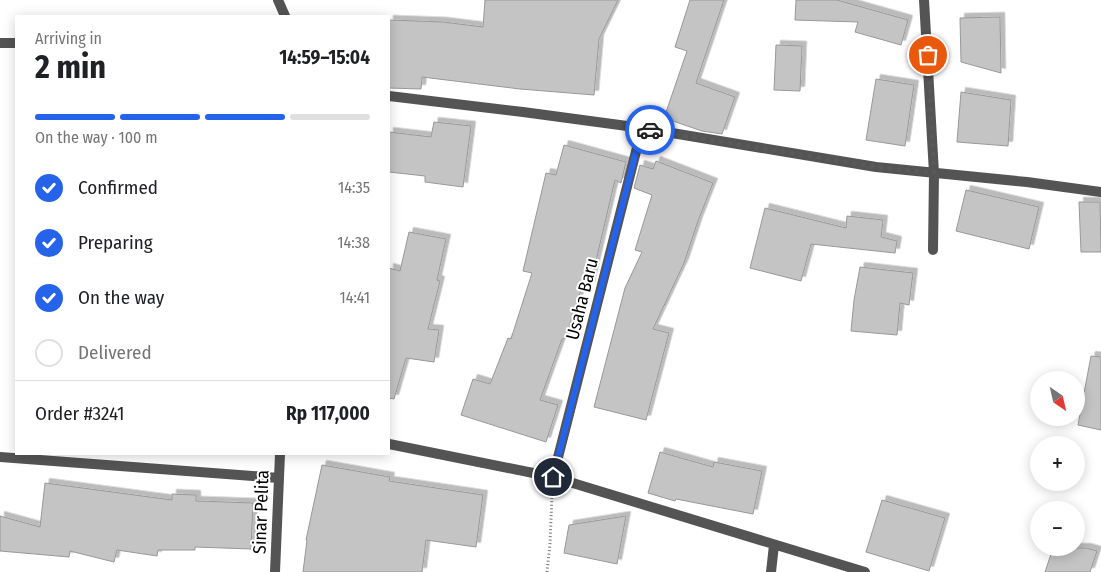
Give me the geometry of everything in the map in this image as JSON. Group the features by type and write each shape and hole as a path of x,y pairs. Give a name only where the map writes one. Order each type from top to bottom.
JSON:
{"street":[{"path":"278,0 285,15"},
{"path":"285,15 287,0"},
{"path":"924,0 934,173 933,250"},
{"path":"0,43 15,43"},
{"path":"390,96 642,128 876,167 1027,182 1101,192"},
{"name":"Usaha Baru","path":"553,477 642,128"},
{"path":"390,444 553,477 865,572"},
{"name":"Sinar Pelita","path":"275,572 280,455"},
{"path":"0,457 279,478"},
{"path":"771,572 774,545"}],"path":[{"path":"547,572 553,477"}],"building":[{"path":"485,0 618,0 599,39 594,95 520,89 422,77 421,89 390,88 390,20 443,22 483,27"},
{"path":"690,0 724,0 696,83 735,97 722,134 702,131 664,118 687,51 675,47"},
{"path":"796,0 837,0 908,20 901,45 855,32 858,22 795,20"},
{"path":"1000,17 1001,73 961,62 960,18"},
{"path":"776,45 802,46 800,91 774,90"},
{"path":"876,79 914,85 905,146 866,140"},
{"path":"961,92 1011,100 1008,146 957,142"},
{"path":"434,122 471,126 463,187 425,182 425,176 390,172 390,132 431,137"},
{"path":"564,145 626,162 621,183 615,180 590,286 583,284 565,339 562,339 540,400 558,405 546,442 461,415 473,379 490,384 508,338 511,339 532,273 523,271 546,173 556,175"},
{"path":"656,161 713,183 684,263 653,329 669,333 646,420 594,407 625,288 642,252 635,250 652,195 634,188 640,165 653,169"},
{"path":"966,190 1039,207 1029,249 956,231"},
{"path":"1079,202 1100,202 1101,252 1081,252"},
{"path":"765,208 846,228 847,216 883,220 881,237 897,241 895,253 811,244 801,281 750,268"},
{"path":"409,232 446,239 437,280 440,281 428,329 439,330 434,362 406,358 394,399 390,398 390,268 400,271"},
{"path":"860,267 913,273 909,305 900,303 897,335 851,331"},
{"path":"1091,356 1101,357 1101,430 1083,426 1085,426 1085,388"},
{"path":"660,452 713,467 714,462 762,471 753,514 676,499 675,501 648,493"},
{"path":"322,465 390,477 389,481 483,495 476,547 426,540 422,572 303,572 306,540"},
{"path":"45,483 172,500 172,494 196,495 196,501 253,503 251,549 195,547 195,550 158,550 157,556 117,550 114,562 70,551 69,557 0,551 0,516 40,527"},
{"path":"882,500 945,518 929,571 866,552"},
{"path":"626,516 617,564 564,553 569,525"},
{"path":"1085,548 1097,551 1090,572 1045,572 1050,556 1085,556"}],"way so far":[{"path":"650,130 876,167 934,173 928,55"}],"route":[{"path":"553,477 642,128 650,130"}]}
